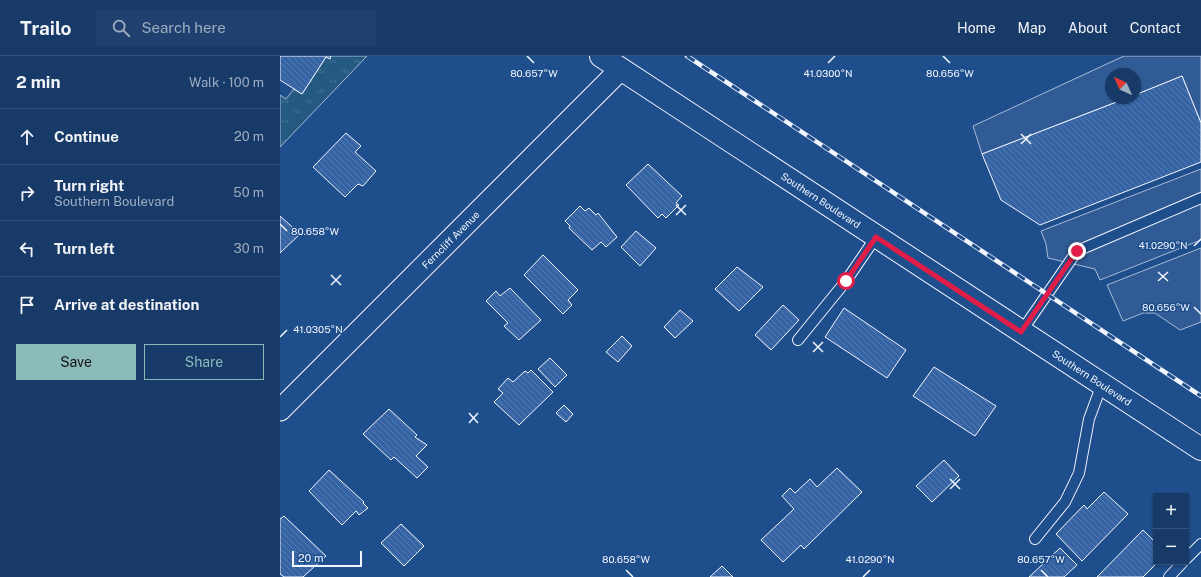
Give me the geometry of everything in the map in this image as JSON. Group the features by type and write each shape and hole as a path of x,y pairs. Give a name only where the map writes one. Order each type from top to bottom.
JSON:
{"street":[{"name":"Southern Boulevard","path":"601,56 1201,449"},
{"name":"Ferncliff Avenue","path":"280,410 621,69"}],"lane":[{"path":"1021,332 1077,251 1201,198"},
{"path":"798,340 846,281 876,237"},
{"path":"1035,539 1065,502 1079,473 1089,419 1102,384"},
{"path":"1189,556 1201,544"},
{"path":"1169,577 1180,565"}],"green space":[{"path":"331,56 367,56 280,147 280,95 286,99 294,89 302,94 326,57 329,58"}],"shaded area":[{"path":"1124,56 1201,56 1201,123 1182,76 1141,93 1141,68 1105,68 1105,104 1111,104 982,154 973,126"},
{"path":"1201,169 1201,240 1100,280 1095,269 1048,258 1046,244 1041,231"},
{"path":"1201,248 1201,322 1180,330 1155,313 1143,313 1123,321 1107,285"}],"building":[{"path":"280,56 331,56 330,59 326,57 302,94 280,80"},
{"path":"1182,76 1201,123 1201,162 1040,225 1001,200 982,154 1111,104 1141,104 1141,93"},
{"path":"346,133 361,146 355,152 376,171 363,186 358,184 345,197 313,167"},
{"path":"648,164 682,196 676,203 679,205 666,218 662,214 658,218 626,185"},
{"path":"580,206 585,211 589,208 596,215 598,213 617,237 606,247 601,242 592,250 569,228 570,226 565,221"},
{"path":"280,216 300,234 280,253"},
{"path":"636,231 656,248 640,266 621,247"},
{"path":"543,255 578,290 568,300 572,305 563,314 524,275"},
{"path":"737,267 763,287 739,311 715,289"},
{"path":"510,288 541,320 519,340 504,326 508,323 486,301 496,291 500,296"},
{"path":"783,305 799,320 771,350 755,335"},
{"path":"844,308 906,350 887,378 825,337"},
{"path":"680,310 693,321 675,338 664,327"},
{"path":"622,336 632,346 618,362 606,352"},
{"path":"550,358 567,375 555,387 538,369"},
{"path":"934,367 996,406 975,436 913,396"},
{"path":"531,370 553,392 519,425 494,402 503,393 498,389 508,378 513,382 525,371 528,373"},
{"path":"564,405 573,414 566,422 556,413"},
{"path":"389,409 417,435 415,437 427,445 416,456 428,467 417,478 394,457 391,460 363,434"},
{"path":"944,460 959,476 932,502 916,486"},
{"path":"837,468 862,492 804,549 801,545 783,562 761,540 794,509 782,496 790,488 795,493 810,479 817,487"},
{"path":"329,470 364,502 363,503 368,508 359,515 356,511 342,525 309,491"},
{"path":"1104,492 1128,514 1082,561 1056,534 1084,505 1087,509"},
{"path":"284,516 326,556 303,577 284,577 280,574 280,519"},
{"path":"401,524 424,546 404,566 381,543"},
{"path":"1143,530 1153,540 1153,565 1155,565 1143,577 1097,577"},
{"path":"1060,548 1077,565 1064,577 1029,577"},
{"path":"722,566 733,577 710,577"}],"railway":[{"path":"687,56 1201,396"}],"route":[{"path":"846,281 876,237 1021,332 1077,251"}]}
